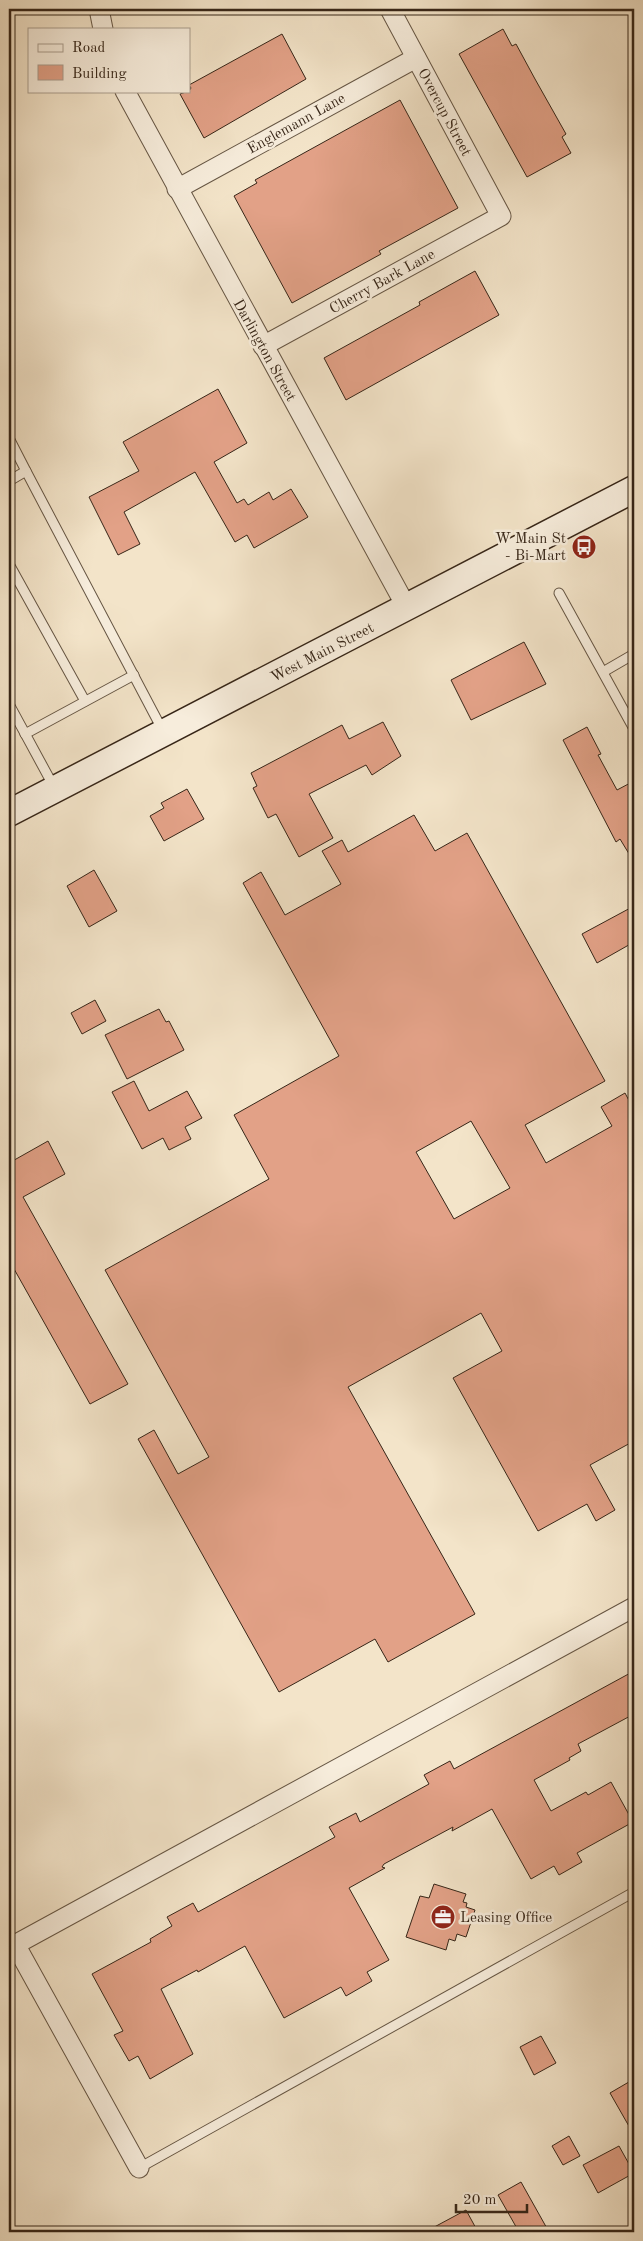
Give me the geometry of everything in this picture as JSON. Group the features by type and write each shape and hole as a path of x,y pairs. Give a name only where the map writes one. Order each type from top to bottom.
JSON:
{"main road":[{"name":"West Main Street","path":"9,813 634,489"}],"street":[{"path":"99,9 104,28"},
{"name":"Overcup Street","path":"390,9 501,216"},
{"name":"Englemann Lane","path":"177,189 416,58"},
{"name":"Darlington Street","path":"126,92 407,608"},
{"name":"Cherry Bark Lane","path":"263,346 501,216"},
{"path":"139,2168 12,1946 634,1607"}],"lane":[{"path":"9,438 164,733"},
{"path":"9,481 26,471"},
{"path":"9,564 85,701"},
{"path":"559,593 634,729"},
{"path":"603,672 634,654"},
{"path":"25,734 134,675"},
{"path":"9,704 55,789"},
{"path":"139,2168 634,1892"}],"building":[{"path":"503,29 512,46 516,44 566,134 562,137 571,153 527,177 459,54"},
{"path":"282,34 306,79 204,138 180,94 190,92 190,84"},
{"path":"400,100 458,208 379,251 381,254 292,303 234,196 257,183 255,180"},
{"path":"475,271 499,315 346,400 324,358 420,305 419,302"},
{"path":"218,389 247,443 214,462 237,503 244,499 248,505 269,492 273,500 291,489 308,517 254,548 247,535 235,542 195,472 124,512 140,544 118,555 89,497 139,471 123,442"},
{"path":"524,642 546,684 471,720 451,680"},
{"path":"383,722 401,756 372,775 366,765 309,794 333,838 299,857 276,814 268,818 253,788 257,786 251,773 342,725 349,739"},
{"path":"587,727 601,754 598,755 617,790 634,781 634,862 620,839 616,842 563,740"},
{"path":"187,789 204,819 164,841 150,816 164,808 161,803"},
{"path":"414,815 435,851 467,833 605,1081 525,1125 546,1163 612,1126 601,1107 625,1093 634,1110 634,1441 590,1465 615,1510 596,1521 587,1504 538,1531 453,1378 502,1351 481,1313 348,1387 475,1614 388,1662 375,1639 279,1692 138,1439 154,1430 178,1474 209,1457 105,1270 269,1179 234,1115 339,1056 243,883 261,872 285,915 341,884 322,851 342,840 348,852","holes":["471,1121 510,1188 454,1219 416,1152"]},
{"path":"94,870 117,911 89,927 67,886"},
{"path":"634,906 634,942 597,963 582,934"},
{"path":"95,1000 106,1021 82,1034 71,1013"},
{"path":"159,1009 166,1022 169,1021 184,1050 127,1079 105,1035"},
{"path":"134,1081 149,1111 187,1091 202,1118 185,1127 191,1139 169,1150 163,1138 142,1149 112,1092"},
{"path":"48,1141 65,1174 23,1197 128,1384 90,1404 9,1260 9,1163"},
{"path":"634,1671 634,1714 578,1744 581,1751 569,1758 570,1760 534,1780 551,1811 586,1792 588,1795 611,1782 633,1822 577,1853 582,1862 559,1875 554,1866 531,1879 492,1809 452,1831 453,1827 384,1864 382,1867 385,1868 349,1888 389,1960 367,1972 372,1981 346,1996 341,1987 284,2018 245,1946 198,1972 197,1970 161,1989 193,2054 150,2079 138,2056 129,2061 114,2035 123,2031 92,1974 151,1942 150,1939 172,1926 167,1917 193,1903 198,1912 335,1837 329,1827 356,1813 360,1822 429,1784 424,1775 450,1761 454,1769"},
{"name":"Leasing Office","path":"434,1884 466,1894 463,1902 467,1903 466,1907 475,1910 466,1937 457,1934 455,1941 449,1939 446,1950 406,1937 420,1896 429,1898"},
{"path":"541,2036 556,2063 534,2075 520,2047"},
{"path":"634,2079 634,2135 610,2093"},
{"path":"569,2136 580,2156 563,2165 552,2146"},
{"path":"619,2146 634,2173 598,2193 583,2165"},
{"path":"521,2182 549,2232 519,2232 498,2195"},
{"path":"466,2210 478,2232 425,2232"}],"place":[{"name":"W Main St - Bi-Mart","path":"584,547"},
{"name":"Leasing Office","path":"443,1917"}]}
